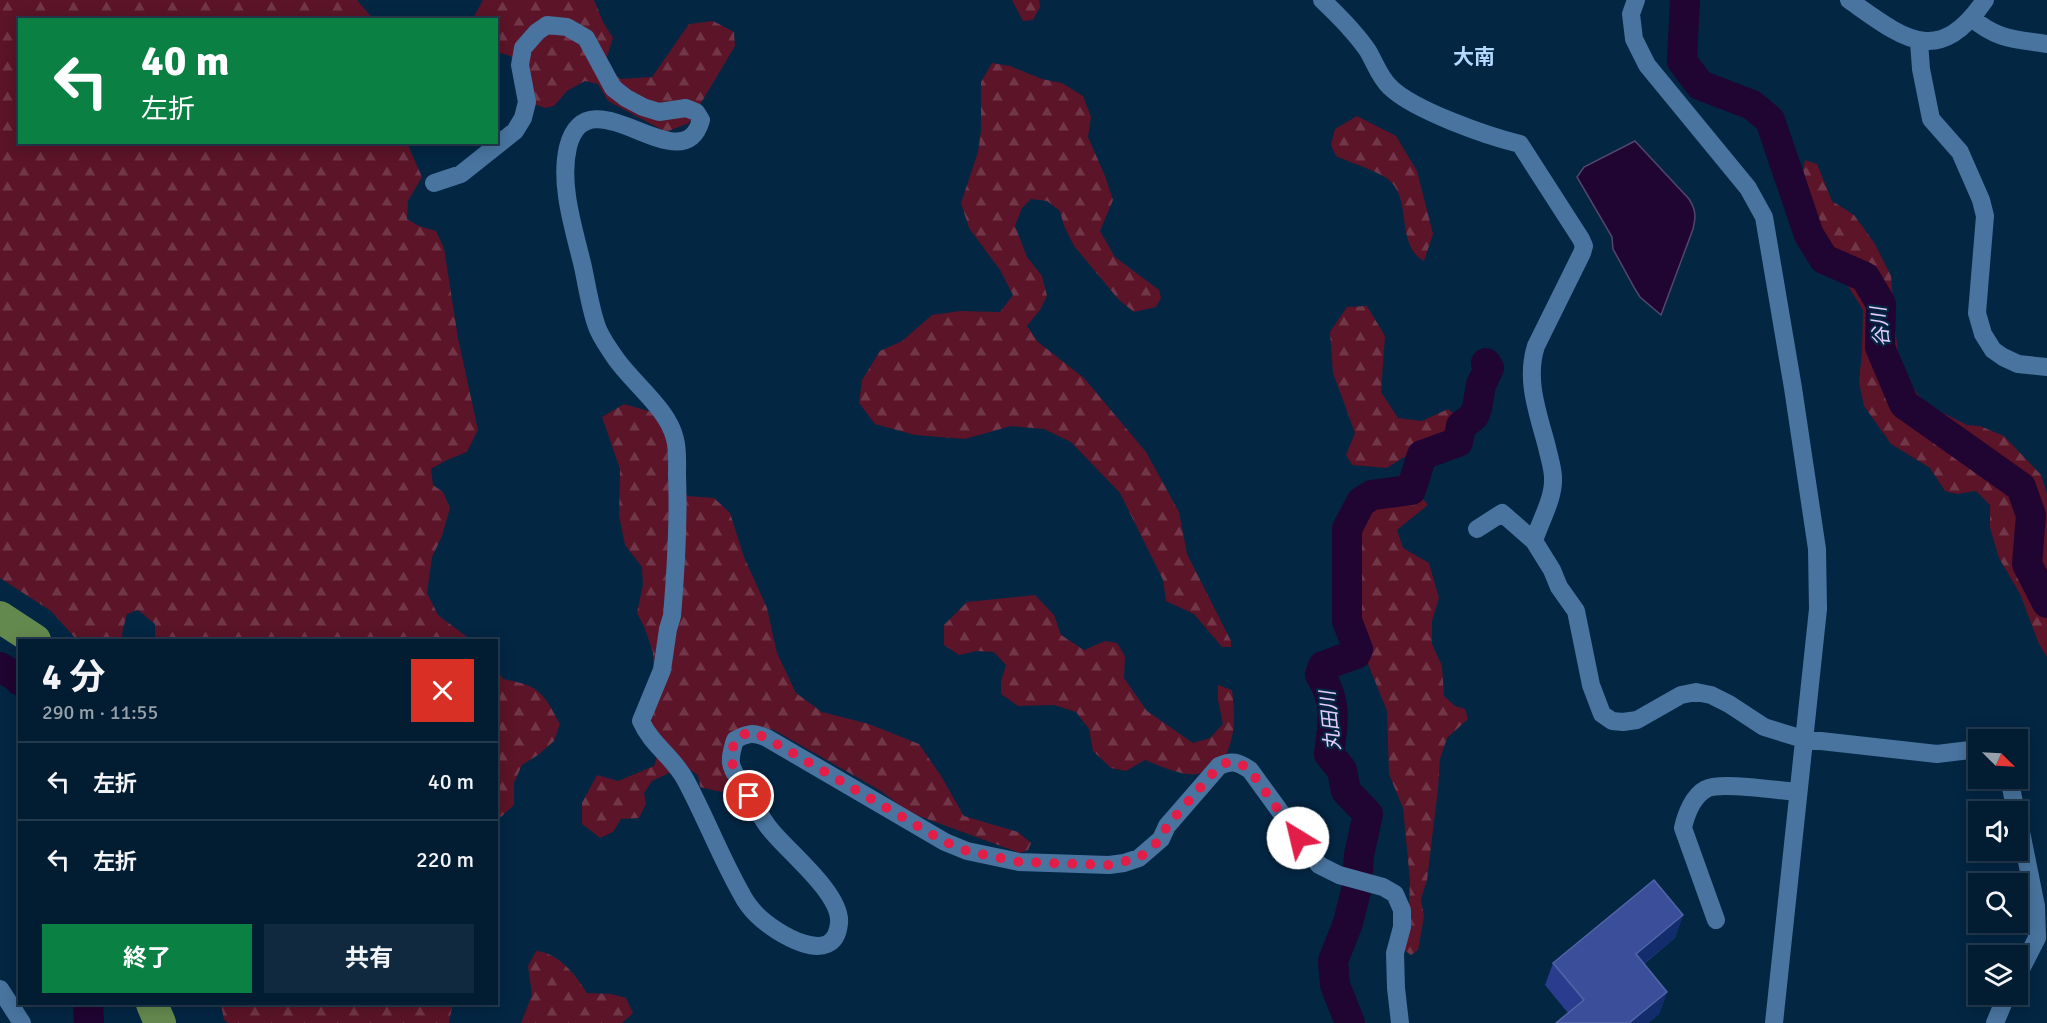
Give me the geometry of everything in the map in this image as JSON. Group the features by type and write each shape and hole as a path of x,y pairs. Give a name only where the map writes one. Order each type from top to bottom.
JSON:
{"highway":[{"path":"0,617 33,639"},
{"path":"152,1005 160,1023"}],"street":[{"path":"1322,0 1354,31 1388,86 1405,99 1427,111 1520,144 1584,246 1531,361 1530,373 1536,406 1554,479 1551,495 1534,541"},
{"path":"1636,0 1631,14 1634,39 1647,65 1748,188 1764,217 1793,388 1816,549 1818,609 1774,1023"},
{"path":"1849,0 1903,36 1919,42 1941,39 1957,33 1985,0"},
{"path":"1972,18 2004,38 2047,44"},
{"path":"434,183 461,174 515,131 523,118 527,102 520,65 523,48 537,32 547,25 567,27 586,38 613,88 626,98 659,112 686,108 696,112 701,120 699,129 693,137 671,143 605,118 591,120 581,125 572,135 565,173 571,214 597,327 615,357 663,414 675,438 679,524 672,616 662,670 641,721 647,735 673,760 684,778 742,895 756,915 774,929 815,948 826,945 837,935 840,921 837,909 825,890 770,829 739,780 731,764 731,752 735,740 745,734 754,732 945,842 994,858 1030,863 1109,865 1139,858 1161,839 1167,826 1219,766 1228,762 1239,763 1250,770 1319,865 1383,887 1395,894 1402,910 1402,927 1395,953 1400,1023"},
{"path":"1919,42 1921,69 1932,119 1960,152 1981,200 1985,216 1977,313 1983,334 1993,350 2003,357 2018,364 2047,367"},
{"path":"1477,528 1502,513 1534,541 1552,570 1559,587 1576,610 1591,685 1602,714 1612,721 1637,720 1681,695 1696,692 1711,695 1729,704 1764,727 1803,739 1937,754 1968,750"},
{"path":"1716,920 1683,828 1685,815 1706,789 1719,785 1798,792"},
{"path":"2027,861 2036,906 2037,938 2028,956"},
{"path":"0,989 22,1023"},
{"path":"1995,1023 2002,1005"}],"green space":[{"path":"0,0 357,0 372,18 18,18 18,144 407,144 422,177 408,201 407,219 419,226 436,231 444,248 458,338 478,430 467,452 431,469 433,485 443,492 450,508 442,536 432,557 427,593 438,615 470,639 155,639 155,624 138,610 127,614 122,633 123,639 76,639 51,611 0,578"},
{"path":"483,0 594,0 613,38 605,63 620,79 652,77 689,24 713,21 734,32 735,46 689,123 666,132 608,101 598,84 585,81 567,91 554,106 545,108 522,100 511,56 498,52 498,18 473,18"},
{"path":"1012,0 1039,0 1040,7 1033,20 1023,21"},
{"path":"992,63 1010,66 1042,79 1062,83 1083,96 1091,117 1088,137 1113,200 1100,231 1115,257 1159,290 1161,298 1156,307 1134,312 1119,300 1074,246 1064,226 1060,211 1047,201 1031,199 1022,208 1015,226 1027,257 1042,276 1047,296 1040,310 1027,326 1038,342 1084,378 1146,452 1179,512 1187,554 1231,641 1231,647 1222,647 1194,614 1166,601 1163,580 1120,493 1071,442 1044,429 1011,426 965,439 915,435 875,424 859,403 862,380 880,351 902,341 932,315 960,311 1000,312 1013,295 1000,270 969,228 961,203 978,152 981,131 981,82"},
{"path":"1357,116 1396,136 1417,171 1433,234 1424,261 1415,254 1410,244 1396,188 1383,176 1336,156 1331,145 1335,129"},
{"path":"1805,160 1817,164 1832,201 1854,215 1875,244 1891,276 1901,372 1925,404 1967,425 1980,426 2004,436 2041,475 2047,494 2047,657 2039,644 2020,594 1999,558 1990,528 1990,505 1976,491 1957,494 1945,491 1930,468 1891,444 1864,406 1859,382 1863,310 1822,235 1803,170"},
{"path":"1367,306 1385,336 1381,392 1398,418 1422,421 1448,409 1460,419 1443,438 1428,442 1387,468 1352,465 1346,455 1355,433 1333,373 1330,332 1347,307"},
{"path":"624,404 655,413 669,440 679,486 688,496 714,498 730,513 744,557 767,608 777,653 796,693 822,712 869,724 919,744 964,816 1018,832 1031,843 1028,850 1020,853 908,812 881,791 774,730 756,726 743,729 728,769 727,788 721,792 700,787 698,775 684,766 652,781 644,793 646,804 639,818 621,819 613,832 600,838 582,824 582,803 597,775 618,781 654,766 659,750 651,728 653,652 637,613 643,585 642,567 625,545 619,516 620,469 602,417"},
{"path":"1419,494 1428,505 1397,530 1403,548 1429,563 1439,598 1432,621 1432,644 1442,666 1444,696 1455,706 1465,709 1468,719 1447,738 1440,759 1427,880 1421,899 1424,917 1418,950 1411,955 1404,950 1408,927 1410,881 1403,808 1389,774 1387,711 1352,624 1351,568 1347,543 1363,510 1375,499"},
{"path":"1035,595 1054,615 1061,635 1084,650 1105,641 1117,643 1125,656 1124,678 1147,711 1193,743 1210,738 1223,724 1218,700 1218,685 1232,690 1234,724 1225,757 1201,773 1195,774 1173,771 1145,760 1126,771 1111,768 1093,751 1089,729 1076,712 1054,705 1018,706 1001,694 1001,681 1006,665 994,652 977,651 959,655 944,645 944,625 967,602"},
{"path":"498,672 503,679 525,684 539,692 560,724 554,741 522,765 514,783 514,805 498,818"},
{"path":"536,951 559,960 572,972 587,993 611,994 626,998 633,1013 622,1023 521,1023 532,995 528,966"},
{"path":"221,1005 454,1005 449,1023 229,1023 224,1020"}],"shaded area":[{"path":"1635,141 1689,199 1695,213 1693,229 1661,315 1640,297 1635,289 1613,249 1612,237 1577,177 1584,167"}],"building":[{"path":"1654,880 1683,915 1636,954 1667,992 1629,1023 1556,1023 1584,1000 1553,963"}],"waterway":[{"name":"谷川","path":"1685,0 1682,61 1700,85 1752,105 1770,120 1809,235 1824,259 1865,277 1881,304 1880,347 1904,404 2021,487 2031,515 2027,564 2047,603"},
{"name":"丸田川","path":"1350,1023 1335,985 1333,961 1348,923 1357,887 1359,855 1368,814 1346,791 1342,770 1329,754 1333,723 1332,704 1320,675 1323,666 1356,654 1358,649 1347,621 1347,529 1361,502 1372,495 1411,490 1422,455 1458,442 1461,426 1474,416 1477,408 1481,385 1489,368 1486,363"},
{"path":"0,667 18,679"},
{"path":"88,1005 89,1023"}],"district":[{"name":"大南","path":"1474,57"}],"route":[{"path":"749,796 731,764 731,752 735,740 754,732 928,833 967,851 1019,862 1109,865 1139,858 1152,847 1161,839 1167,826 1209,775 1228,762 1239,763 1250,770 1298,838"}]}
